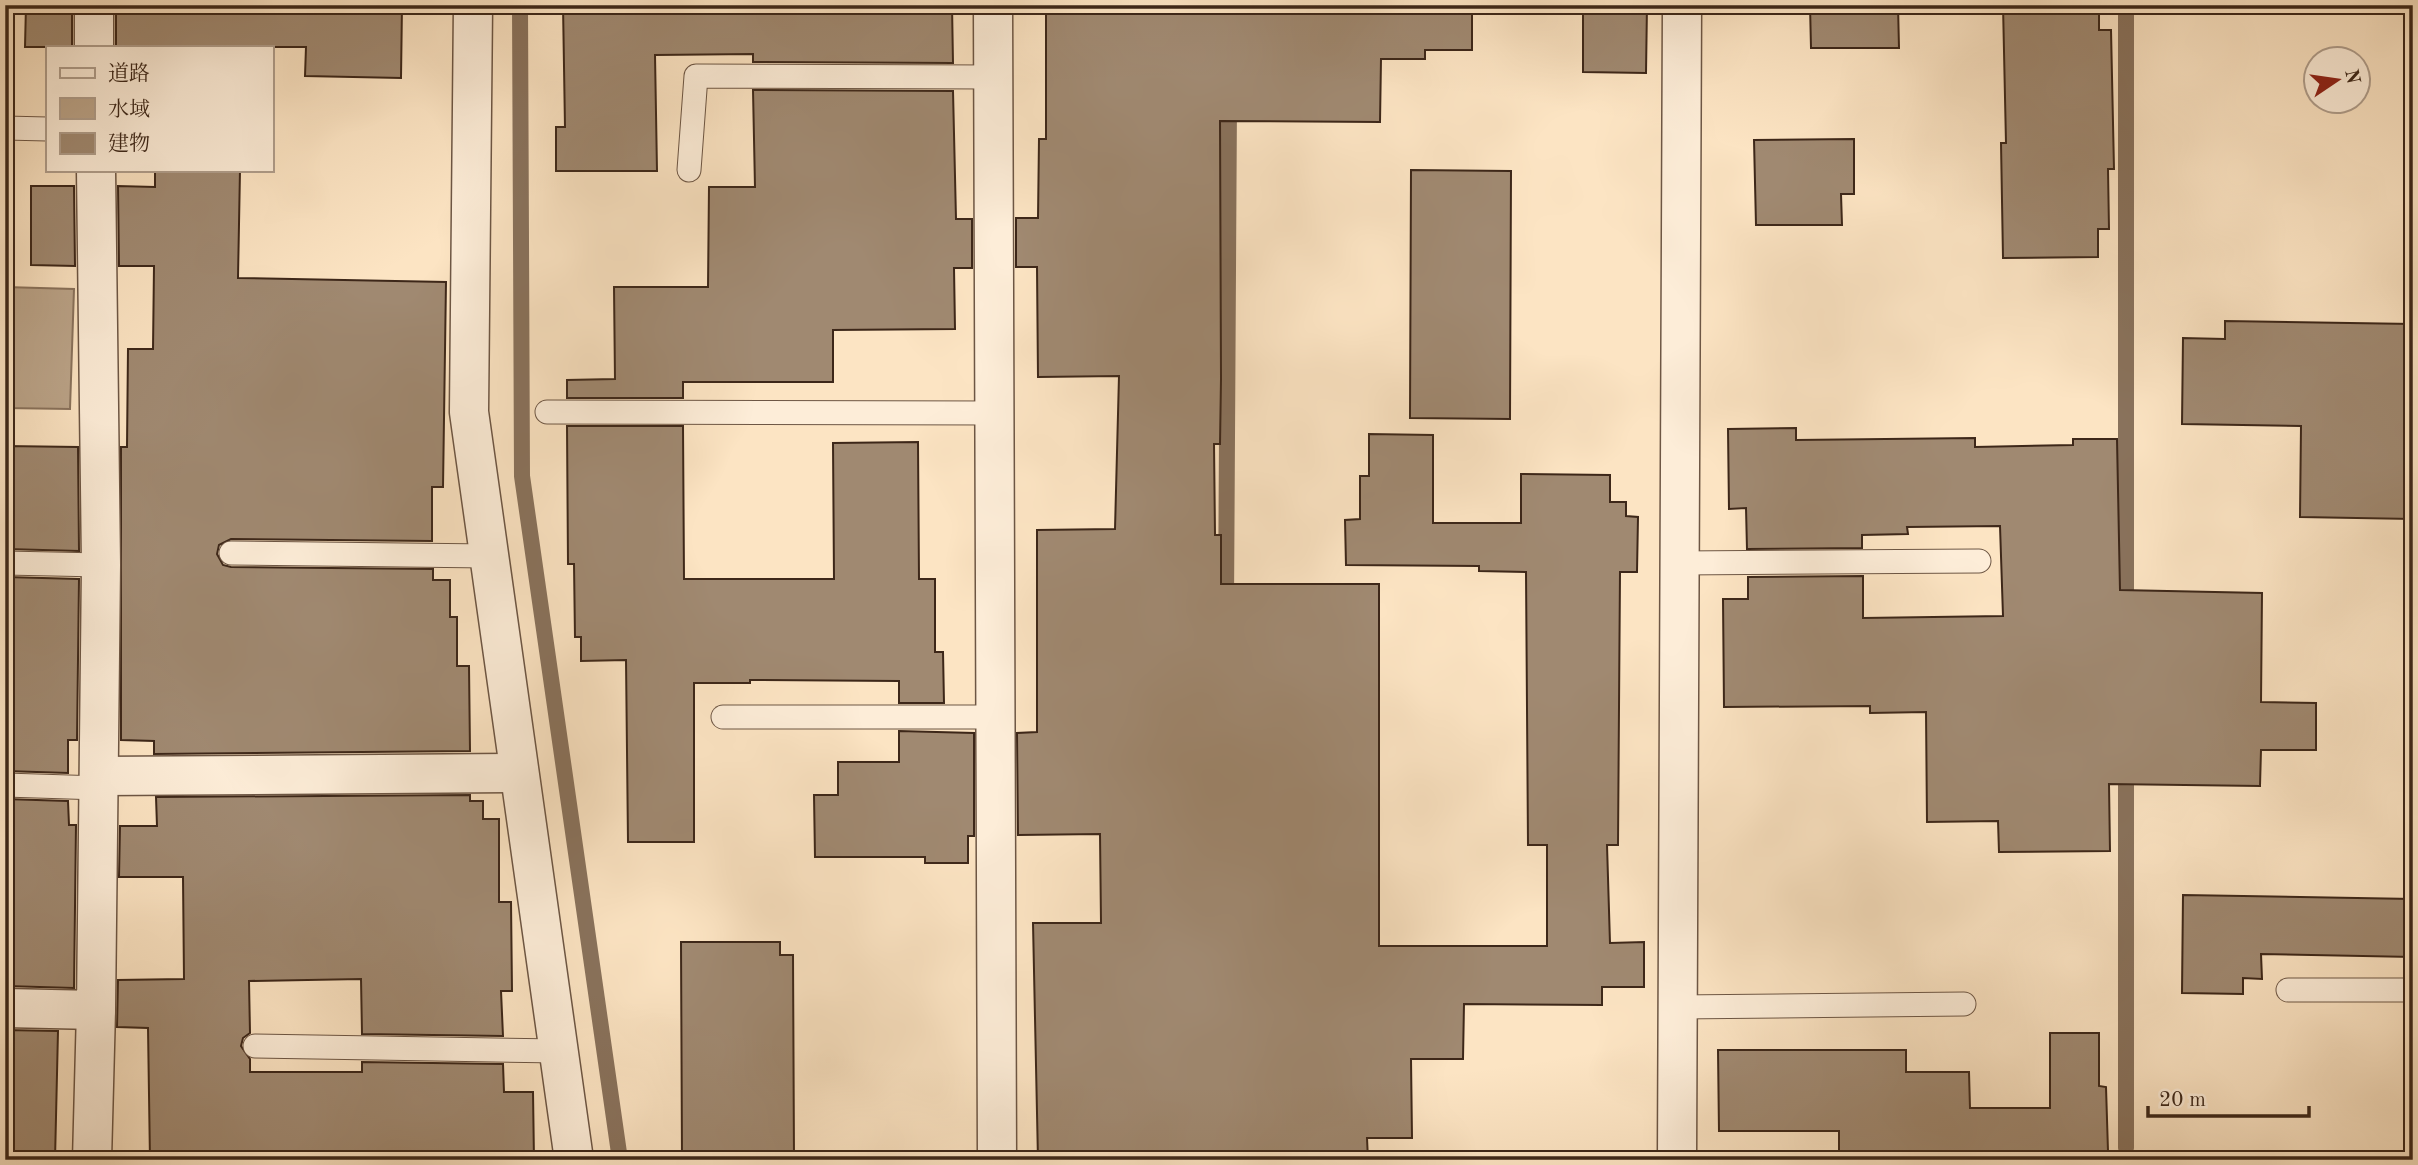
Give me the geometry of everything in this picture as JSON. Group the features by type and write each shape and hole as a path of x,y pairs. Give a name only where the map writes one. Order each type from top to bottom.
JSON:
{"street":[{"path":"94,5 94,46"},
{"path":"473,5 469,412 574,1160"},
{"path":"993,5 997,1160"},
{"path":"1677,1160 1682,5"},
{"path":"92,1160 100,782 101,565 96,172"},
{"path":"100,782 519,774"},
{"path":"5,1007 96,1010"}],"lane":[{"path":"689,170 696,76 993,77"},
{"path":"5,128 46,128"},
{"path":"547,412 995,413"},
{"path":"231,553 489,556"},
{"path":"1680,563 1979,561"},
{"path":"5,563 101,565"},
{"path":"723,717 996,717"},
{"path":"5,785 100,782"},
{"path":"2288,990 2413,990"},
{"path":"1677,1007 1964,1004"},
{"path":"255,1046 559,1051"}],"water":[{"path":"5,287 74,289 70,409 5,408"}],"building":[{"path":"26,5 72,5 72,46 25,47"},
{"path":"116,5 402,5 401,78 305,76 306,47 116,46"},
{"path":"563,5 952,5 953,63 753,62 753,54 655,55 657,171 556,171 556,127 565,127"},
{"path":"1046,5 1472,6 1472,50 1425,50 1425,59 1381,59 1380,122 1220,121 1220,444 1214,444 1215,535 1221,535 1221,584 1379,584 1379,946 1547,946 1547,845 1528,845 1526,572 1479,571 1479,566 1346,565 1345,520 1360,519 1360,476 1369,476 1369,434 1433,435 1433,523 1521,523 1521,474 1610,475 1610,502 1626,502 1626,516 1638,517 1637,572 1620,572 1618,845 1607,845 1610,943 1644,942 1644,987 1602,987 1602,1005 1464,1004 1463,1059 1411,1059 1412,1138 1367,1138 1368,1160 1038,1160 1033,923 1101,923 1100,834 1018,835 1017,733 1037,732 1037,530 1115,529 1119,376 1038,377 1037,267 1016,267 1016,218 1038,218 1039,139 1046,139"},
{"path":"1583,5 1647,5 1646,73 1583,72"},
{"path":"1810,5 1898,5 1899,48 1811,48"},
{"path":"2003,5 2099,5 2099,30 2111,30 2114,169 2108,169 2109,229 2098,229 2098,257 2003,258 2001,143 2006,143"},
{"path":"753,90 953,91 956,219 972,219 972,268 954,268 955,329 833,330 833,382 683,382 683,398 567,398 567,380 615,379 614,287 708,287 709,187 755,187"},
{"path":"1854,139 1854,194 1841,194 1842,225 1756,225 1754,140"},
{"path":"1411,170 1511,171 1510,419 1410,418"},
{"path":"155,172 240,172 238,278 446,282 443,487 432,487 432,541 231,539 219,545 217,554 223,565 231,567 433,569 433,580 450,580 450,617 457,617 457,666 469,666 470,751 154,754 154,741 121,740 121,447 127,447 128,349 153,349 154,266 119,266 118,186 155,187"},
{"path":"31,186 74,186 75,266 31,265"},
{"path":"2225,321 2413,324 2413,519 2300,517 2301,426 2182,424 2183,338 2225,339"},
{"path":"567,426 683,426 684,579 834,579 833,443 918,442 919,579 935,579 935,652 943,652 944,703 899,703 899,681 750,680 750,683 694,683 694,842 628,842 626,660 581,661 581,637 575,637 574,564 568,564"},
{"path":"1796,428 1796,440 1975,438 1975,447 2073,445 2073,439 2117,439 2120,590 2262,593 2261,702 2316,703 2316,750 2261,750 2260,786 2109,784 2110,851 1999,852 1998,821 1927,822 1926,712 1870,713 1870,706 1724,707 1723,599 1748,599 1748,577 1863,576 1863,618 2003,616 2000,526 1907,527 1908,534 1862,535 1862,548 1747,549 1746,508 1729,509 1728,429"},
{"path":"5,446 78,447 79,551 6,549"},
{"path":"6,577 79,579 77,740 68,740 68,773 5,771"},
{"path":"899,731 974,733 974,836 968,836 968,863 925,863 925,857 815,857 814,795 838,795 838,762 899,762"},
{"path":"470,795 470,801 483,801 483,819 499,819 499,902 511,902 512,991 501,991 503,1036 362,1034 361,979 249,981 250,1033 243,1038 241,1046 250,1059 250,1072 362,1072 362,1062 503,1064 504,1092 533,1092 534,1160 150,1160 148,1028 117,1027 118,980 184,979 183,877 119,877 120,826 157,826 156,797"},
{"path":"5,799 68,801 69,825 76,825 74,988 5,986"},
{"path":"2183,895 2413,899 2413,957 2261,954 2262,979 2243,978 2243,994 2182,993"},
{"path":"681,942 780,942 780,955 793,955 794,1160 682,1160"},
{"path":"5,1030 58,1031 55,1160 5,1160"},
{"path":"2050,1033 2099,1033 2099,1086 2106,1087 2108,1151 1839,1153 1839,1131 1719,1131 1718,1050 1906,1050 1906,1072 1969,1072 1970,1108 2050,1108"}],"waterway":[{"path":"520,5 522,476 620,1160"},
{"path":"2126,5 2126,612"},
{"path":"1226,605 1229,102"},
{"path":"2126,764 2126,1148"}]}
